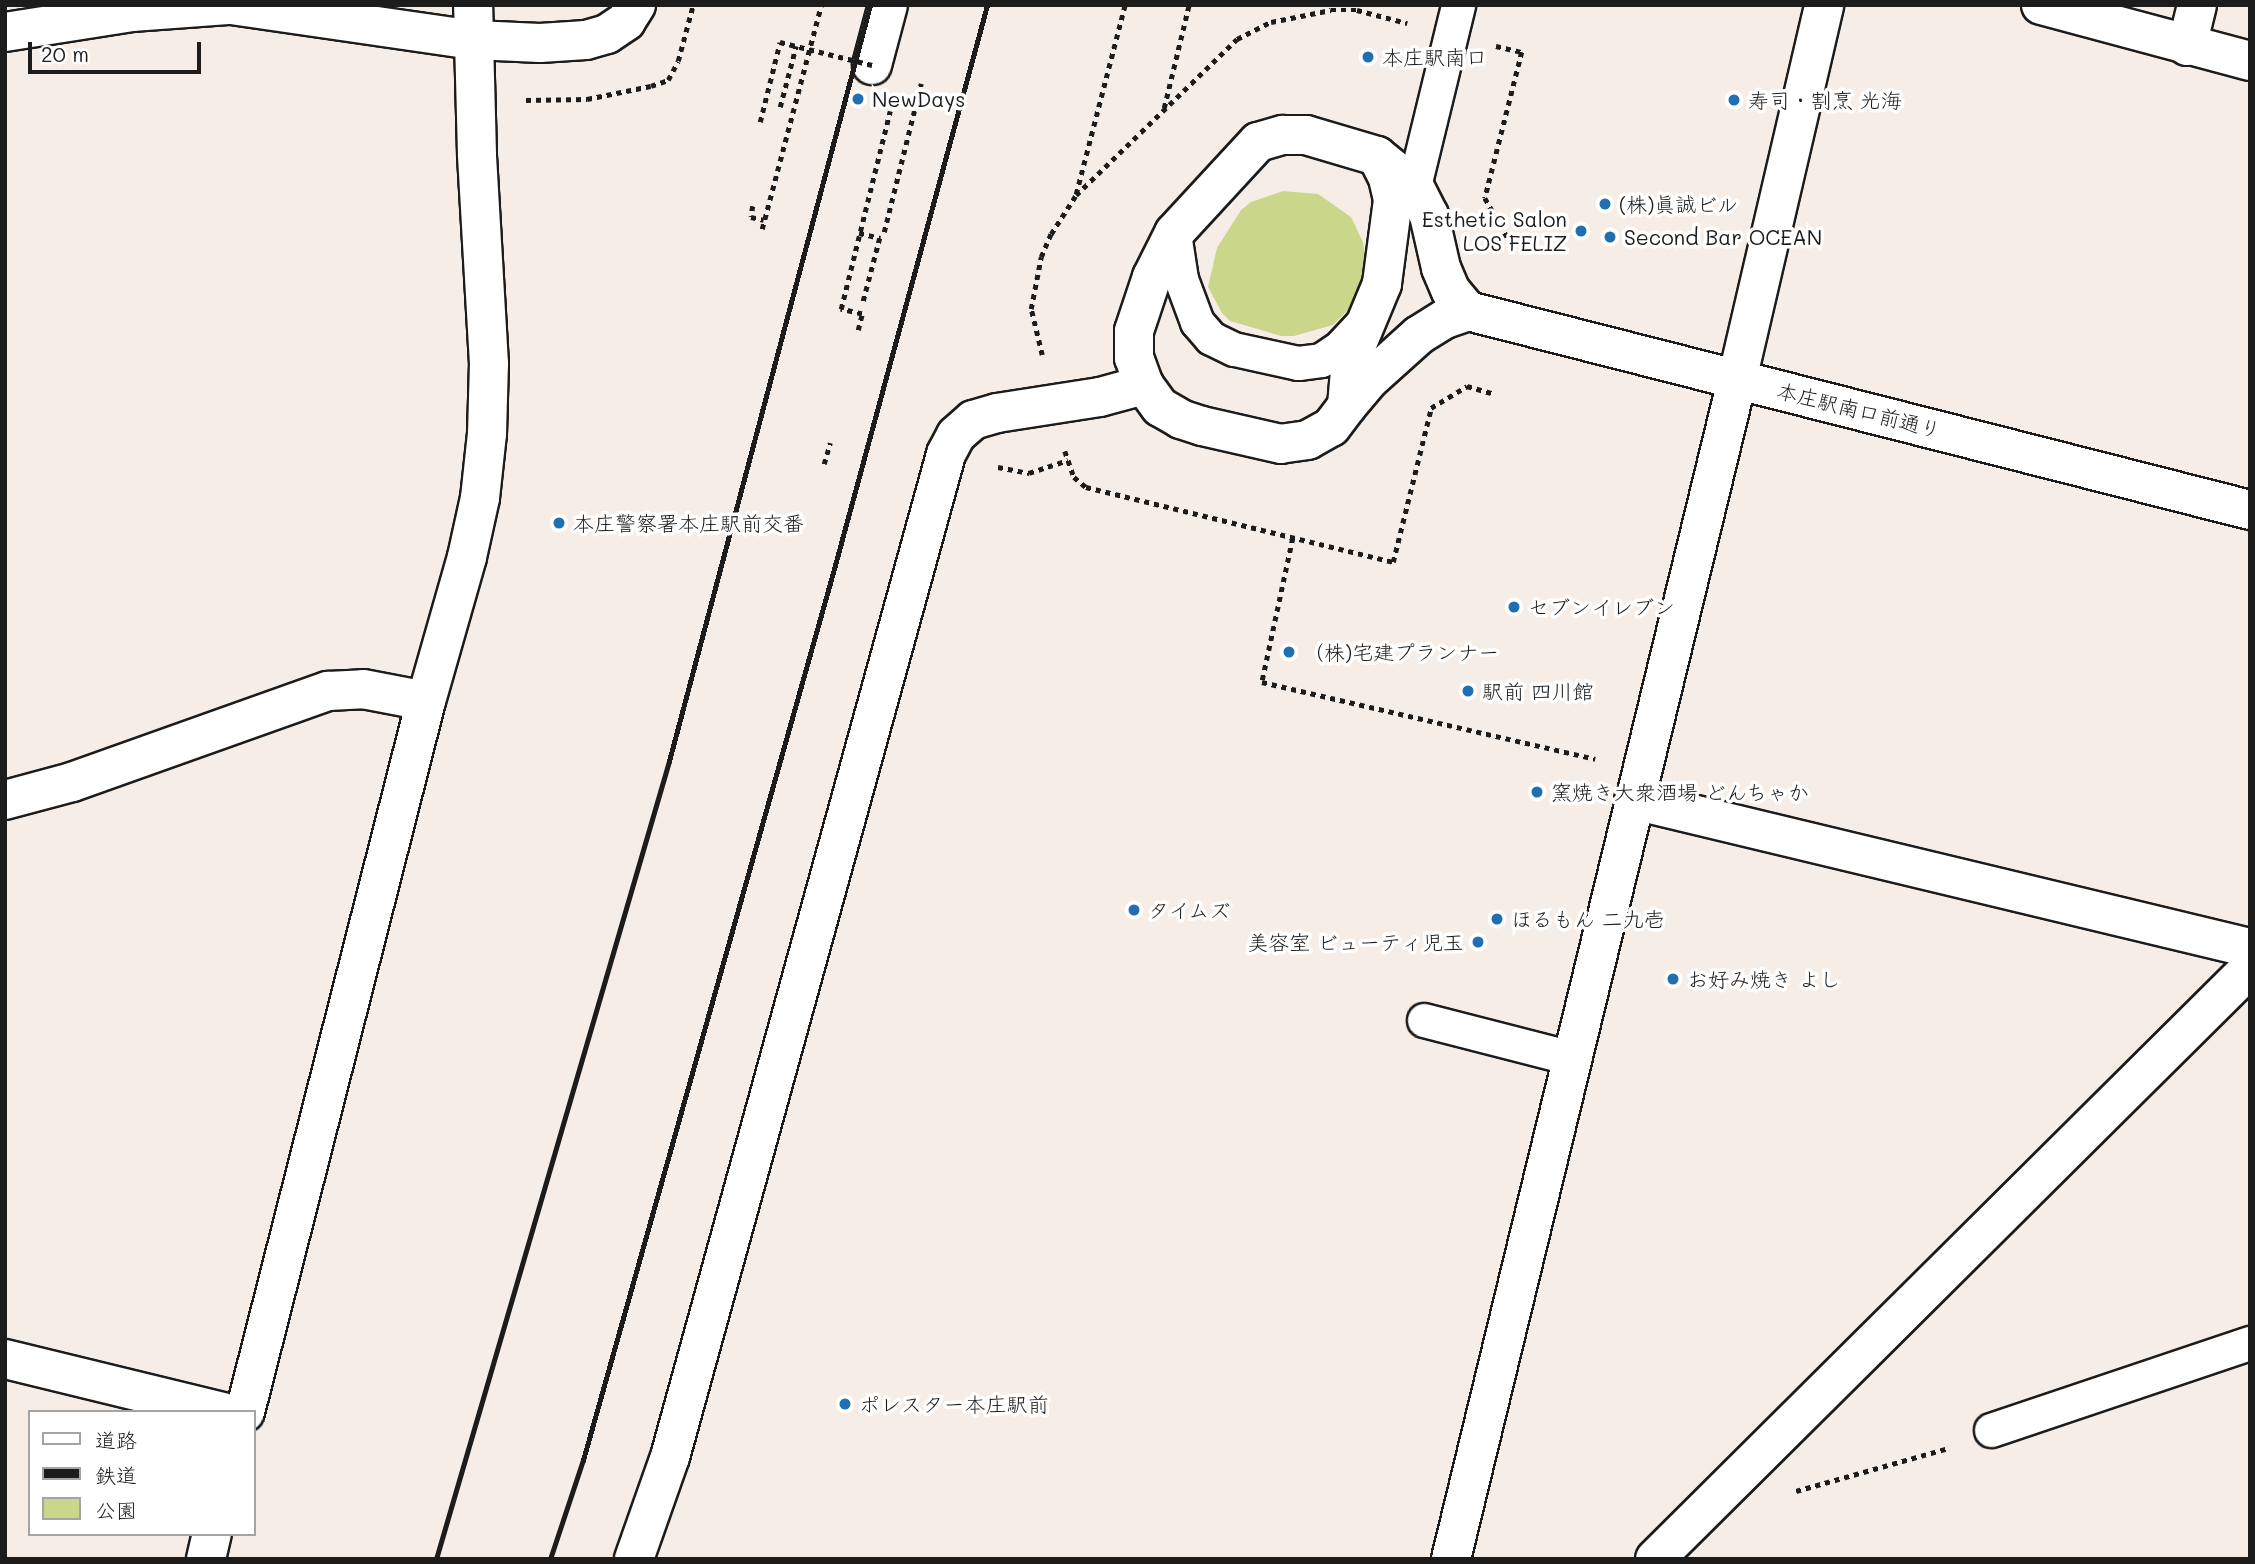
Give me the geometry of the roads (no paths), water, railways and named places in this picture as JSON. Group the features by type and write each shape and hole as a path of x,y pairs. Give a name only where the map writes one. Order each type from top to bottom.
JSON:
{"street":[{"path":"5,32 132,12 230,5 473,23 540,43 586,40 607,34 626,21 636,5"},
{"path":"872,65 888,5"},
{"path":"1451,1559 1737,380 1824,5"},
{"path":"2041,5 2250,61"},
{"path":"2187,46 2197,5"},
{"path":"246,1410 480,499 487,434 489,364 477,154 473,23"},
{"path":"1283,135 1306,135 1377,156 1414,186 1429,215 1441,268 1451,291 1468,311 1445,319 1419,335 1368,380 1331,427 1308,440 1281,444 1181,419 1160,407 1144,385 1134,358 1134,331 1152,277 1174,233 1258,142 1283,135"},
{"path":"1348,406 1351,359 1358,335 1373,312 1382,284 1393,200 1388,178 1377,156"},
{"name":"本庄駅南口前通り","path":"1468,311 2250,510"},
{"path":"634,1559 670,1457 946,454 956,435 973,420 997,413 1100,397 1144,385"},
{"path":"5,800 72,782 328,691 363,689 426,701"},
{"path":"1634,800 2250,948"},
{"path":"1655,1559 2250,968"},
{"path":"5,1359 215,1410"},
{"path":"206,1559 212,1536"}],"lane":[{"path":"1414,186 1458,5"},
{"path":"1174,233 1181,279 1197,322 1211,338 1234,349 1298,363 1321,360 1339,348 1373,312"},
{"path":"1424,1020 1572,1058"},
{"path":"1992,1430 2250,1343"}],"railway":[{"path":"436,1559 669,761 870,5"},
{"path":"550,1559 583,1460 835,565 987,5"}],"place":[{"name":"本庄駅南口","path":"1368,57"},
{"name":"NewDays","path":"858,99"},
{"name":"寿司・割烹 光海","path":"1734,100"},
{"name":"(株)眞誠ビル","path":"1605,204"},
{"name":"Esthetic Salon LOS FELIZ","path":"1581,231"},
{"name":"Second Bar OCEAN","path":"1610,237"},
{"name":"本庄警察署本庄駅前交番","path":"559,523"},
{"name":"セブンイレブン","path":"1514,607"},
{"name":"（株)宅建プランナー","path":"1289,652"},
{"name":"駅前 四川館","path":"1468,691"},
{"name":"窯焼き大衆酒場 どんちゃか","path":"1537,792"},
{"name":"タイムズ","path":"1134,910"},
{"name":"ほるもん 二九壱","path":"1497,919"},
{"name":"美容室 ビューティ児玉","path":"1478,942"},
{"name":"お好み焼き よし","path":"1673,979"},
{"name":"ポレスター本庄駅前","path":"845,1404"}]}
